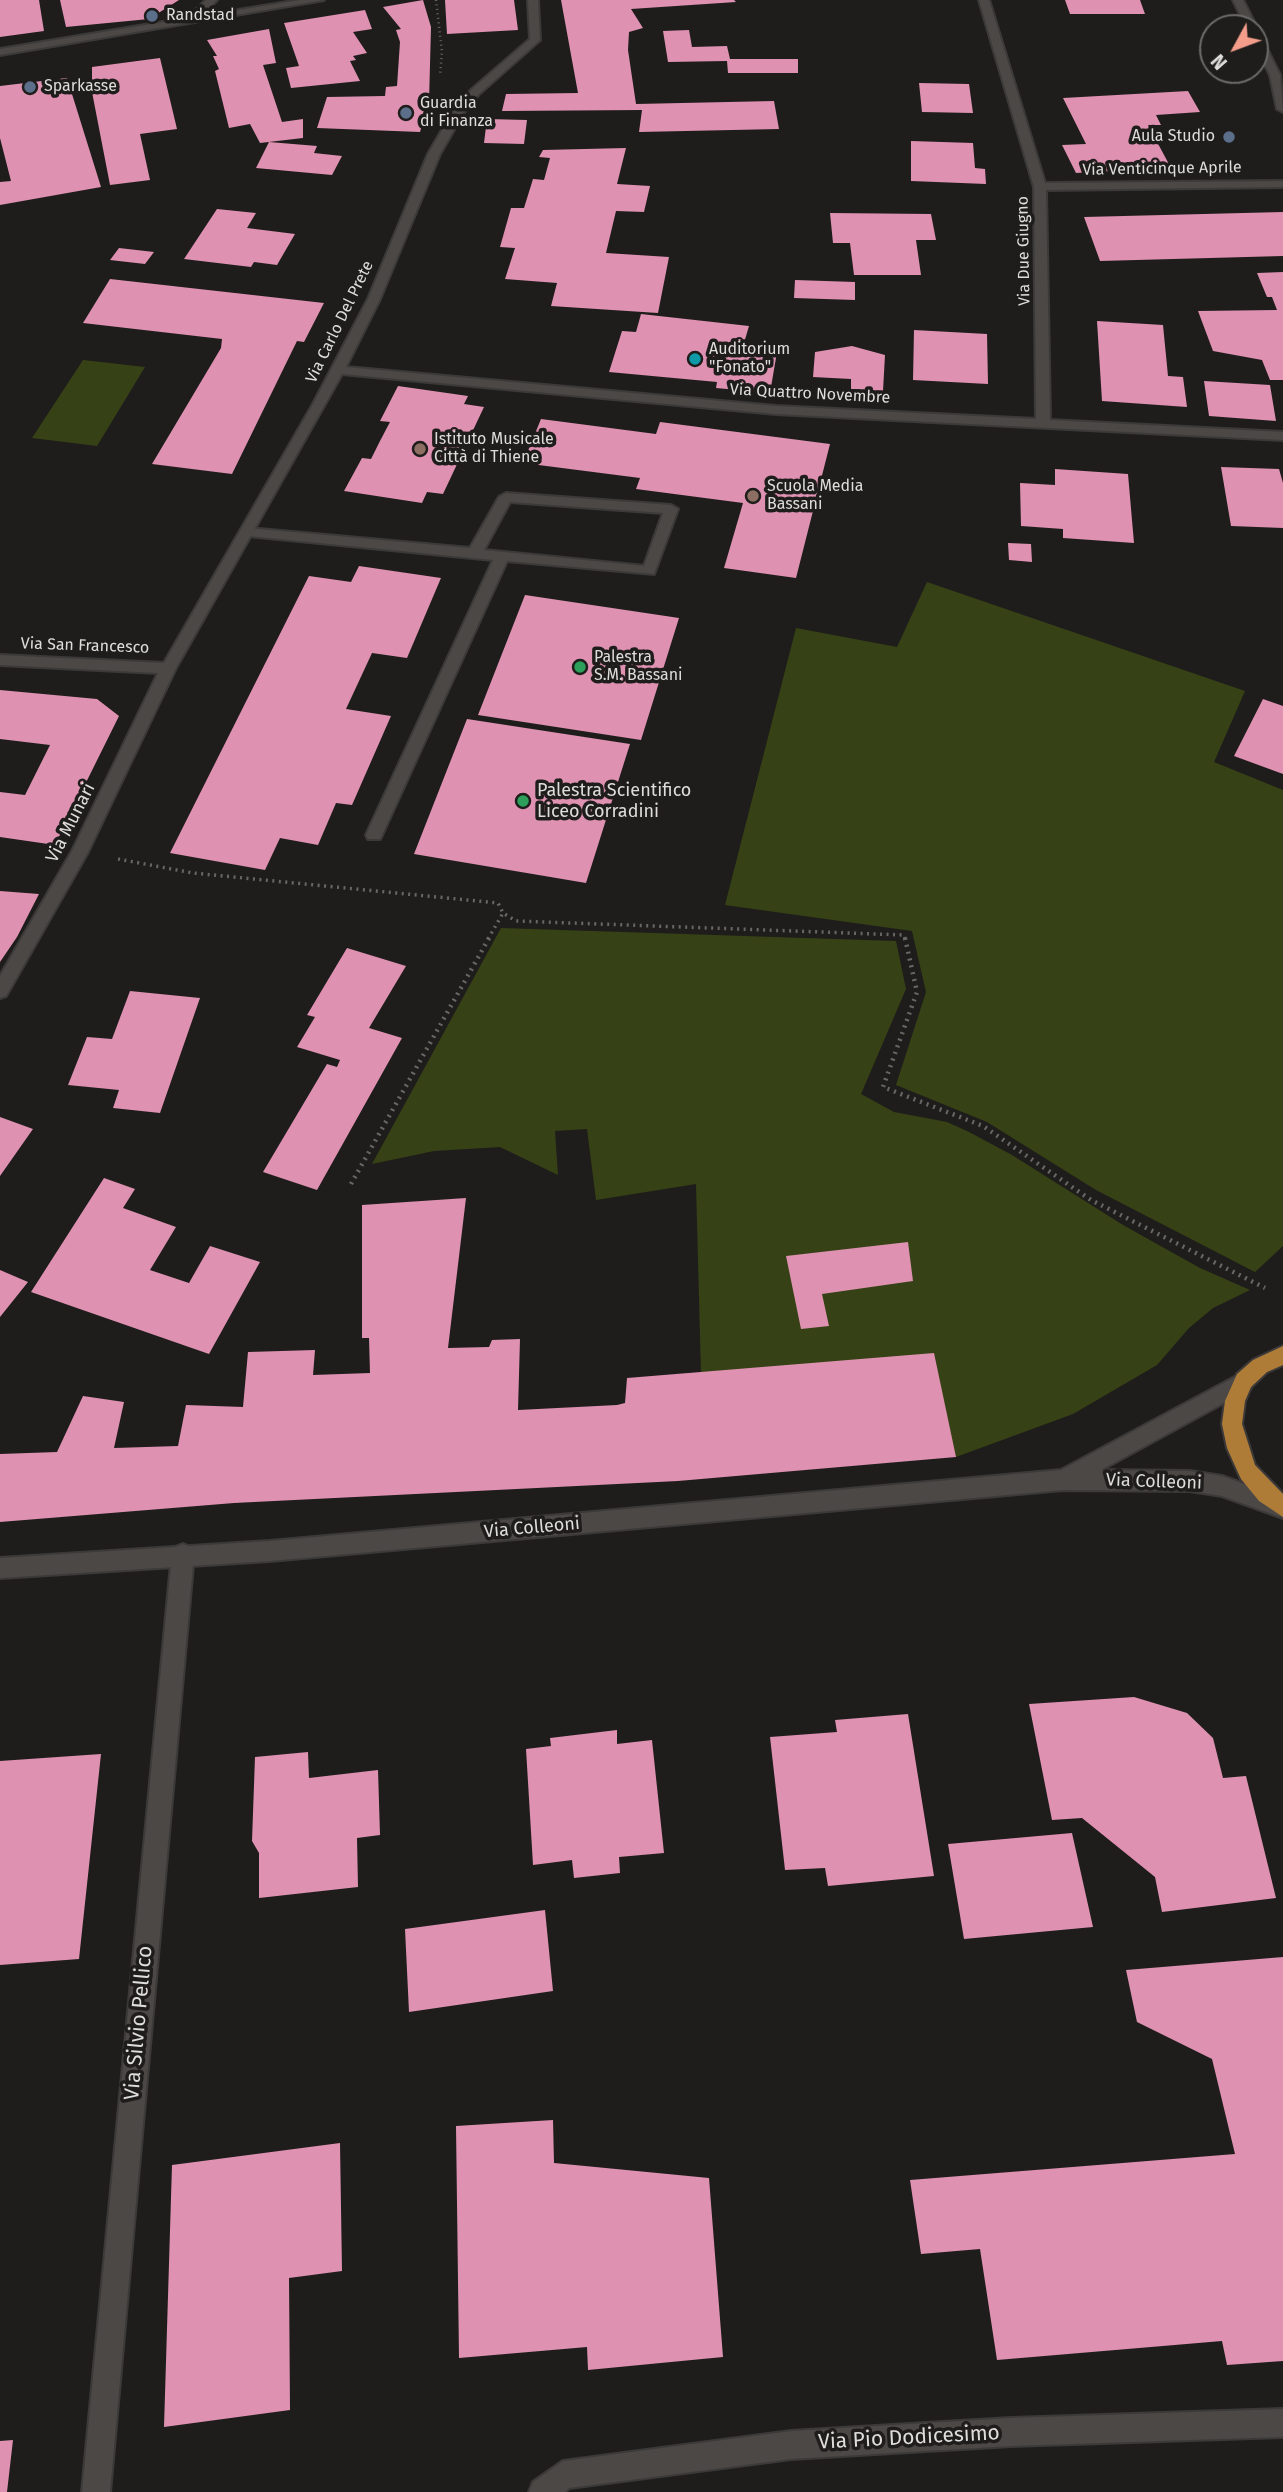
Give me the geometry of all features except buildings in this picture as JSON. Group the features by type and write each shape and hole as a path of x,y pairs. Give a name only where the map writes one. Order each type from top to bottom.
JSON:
{"main road":[{"path":"1283,1355 1260,1366 1244,1381 1234,1412 1237,1448 1248,1472 1266,1494 1283,1508"}],"street":[{"path":"189,22 212,0"},
{"path":"0,52 189,22 267,4 319,0"},
{"name":"Via Carlo Del Prete","path":"169,668 248,532 374,299 434,155 458,113 475,92 535,40 533,0"},
{"name":"Via Due Giugno","path":"984,0 1040,187 1044,426"},
{"path":"1269,63 1275,75 1283,109"},
{"name":"Via Venticinque Aprile","path":"1040,187 1283,184"},
{"name":"Via Quattro Novembre","path":"337,370 416,375 599,396 1044,426 1283,436"},
{"path":"248,532 502,556 374,835"},
{"name":"Via San Francesco","path":"0,660 169,668"},
{"name":"Via Munari","path":"0,991 80,852 169,668"},
{"name":"Via Colleoni","path":"1063,1480 1244,1381"},
{"name":"Via Colleoni","path":"0,1568 270,1551 1063,1480 1190,1481 1222,1486 1283,1508"},
{"name":"Via Silvio Pellico","path":"96,2492 183,1555"},
{"name":"Via Pio Dodicesimo","path":"543,2492 563,2474 791,2445 1011,2432 1283,2423"}],"lane":[{"path":"474,554 506,497 671,509 649,571 502,556"}],"path":[{"path":"436,0 442,52 440,85 466,87 475,92"},
{"path":"80,852 193,873 498,903 503,913 516,921 904,935 918,992 883,1087 983,1126 1091,1200 1265,1288"},
{"path":"351,1184 503,913"}],"green space":[{"path":"83,360 145,367 97,446 32,438"},
{"path":"927,582 1245,691 1214,762 1283,790 1283,1246 1255,1272 1096,1190 987,1122 896,1085 926,992 912,931 725,905 796,628 897,647"},
{"path":"501,928 896,941 906,989 861,1094 894,1112 947,1122 969,1132 1012,1155 1123,1225 1200,1268 1250,1290 1213,1308 1189,1328 1157,1365 1073,1414 956,1457 701,1373 696,1184 596,1200 587,1129 555,1131 558,1175 500,1147 434,1151 372,1164"}],"place":[{"name":"Randstad","path":"152,16"},
{"name":"Sparkasse","path":"30,87"},
{"name":"Guardia di Finanza","path":"406,113"},
{"name":"Aula Studio","path":"1229,137"},
{"name":"Auditorium \"Fonato\"","path":"695,359"},
{"name":"Istituto Musicale Città di Thiene","path":"420,449"},
{"name":"Scuola Media Bassani","path":"753,496"},
{"name":"Palestra S.M. Bassani","path":"580,667"},
{"name":"Palestra Scientifico Liceo Corradini","path":"523,801"}]}
